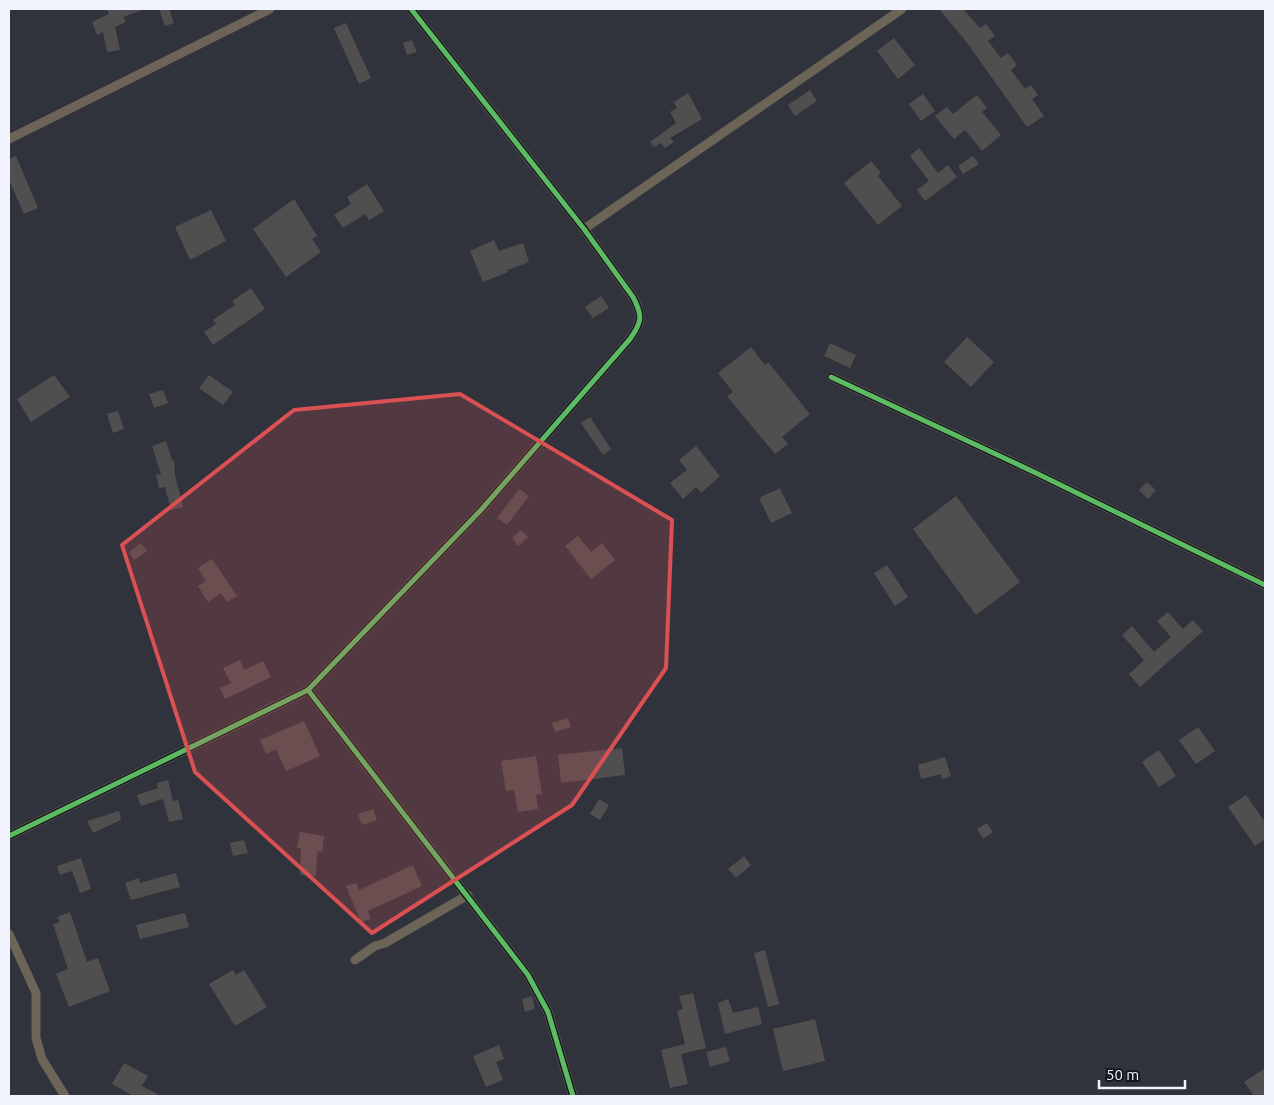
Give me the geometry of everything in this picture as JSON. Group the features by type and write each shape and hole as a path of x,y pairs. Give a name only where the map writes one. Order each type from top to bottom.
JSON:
{"street":[{"path":"9,139 270,9"},
{"path":"9,836 308,690 481,510 630,339 640,324 639,309 633,297 584,229 411,9"},
{"path":"584,229 902,9"},
{"path":"831,377 1036,473 1265,585"},
{"path":"308,690 517,958 548,1012 573,1096"},
{"path":"354,960 375,946 386,943 468,895"},
{"path":"9,934 36,993 36,1038 42,1059 65,1096"}],"highlighted area":[{"path":"460,394 672,520 666,668 572,805 372,933 195,772 122,545 294,410"}],"building":[{"path":"107,9 142,10 123,17 126,22 115,27 120,50 107,52 103,32 97,35 92,22 109,14"},
{"path":"159,9 169,9 174,23 165,26"},
{"path":"939,9 963,9 980,28 986,24 995,36 988,41 1001,58 1008,53 1017,65 1011,70 1025,89 1031,85 1038,95 1032,99 1044,116 1027,127 965,40"},
{"path":"346,23 371,78 359,84 334,28"},
{"path":"894,38 915,65 898,79 877,51"},
{"path":"412,40 417,52 407,55 403,43"},
{"path":"810,90 817,101 795,116 788,105"},
{"path":"688,93 702,119 670,138 674,142 665,148 661,143 654,147 650,142 676,123 670,112 677,108 674,102"},
{"path":"923,94 935,111 921,121 909,104"},
{"path":"977,95 987,108 982,112 1001,135 982,151 965,130 954,139 935,116 947,107 953,114"},
{"path":"919,148 938,173 948,165 957,177 925,201 917,190 929,181 910,156"},
{"path":"16,156 38,208 24,214 9,180 9,159"},
{"path":"973,156 979,164 963,174 958,166"},
{"path":"871,161 881,173 878,176 902,206 878,225 844,183"},
{"path":"367,184 384,211 369,220 365,214 343,228 334,215 351,204 347,197"},
{"path":"294,199 317,236 312,239 321,252 286,277 253,229"},
{"path":"211,210 226,241 190,260 175,227"},
{"path":"494,240 499,251 523,243 529,262 483,282 470,251"},
{"path":"251,288 265,309 213,345 204,332 216,324 213,320 235,305 232,301"},
{"path":"601,296 609,308 593,318 585,307"},
{"path":"967,337 994,362 971,387 944,362"},
{"path":"830,343 856,355 850,368 824,356"},
{"path":"751,347 765,365 768,362 810,414 782,437 788,444 775,454 727,396 733,392 718,373"},
{"path":"54,375 70,397 31,422 17,399"},
{"path":"209,375 233,392 223,405 199,388"},
{"path":"163,390 168,403 154,408 149,394"},
{"path":"118,411 124,429 113,433 107,414"},
{"path":"590,417 611,449 603,455 581,423"},
{"path":"166,441 172,460 174,460 175,475 183,507 171,510 165,487 159,488 156,475 161,474 152,446"},
{"path":"696,446 720,476 701,493 696,487 683,499 670,483 687,470 679,460"},
{"path":"1147,482 1156,490 1148,499 1139,490"},
{"path":"780,488 792,513 771,523 759,498"},
{"path":"519,489 529,496 507,525 497,518"},
{"path":"956,496 1020,582 976,615 913,529"},
{"path":"521,530 528,537 518,546 512,538"},
{"path":"578,536 591,552 602,543 615,560 591,579 565,546"},
{"path":"141,543 147,551 134,560 129,552"},
{"path":"212,559 237,596 227,602 221,593 208,602 198,586 206,581 198,568"},
{"path":"887,565 908,597 895,606 874,573"},
{"path":"1168,612 1183,629 1193,620 1203,631 1140,687 1129,674 1144,660 1122,635 1132,626 1154,652 1171,637 1157,621"},
{"path":"240,660 244,670 263,661 271,677 225,699 220,688 231,683 223,668"},
{"path":"568,718 571,727 555,732 552,723"},
{"path":"304,721 320,756 286,771 276,749 266,754 260,740"},
{"path":"1198,727 1215,751 1196,764 1179,740"},
{"path":"622,748 625,775 561,783 558,755"},
{"path":"1159,750 1176,776 1159,787 1142,762"},
{"path":"536,756 542,794 536,795 538,809 518,812 514,790 506,791 501,761"},
{"path":"945,757 951,776 942,779 941,774 921,779 918,765"},
{"path":"168,780 173,801 178,800 183,819 169,822 163,799 141,806 137,795 158,788 157,783"},
{"path":"1246,795 1265,822 1265,839 1255,846 1228,807"},
{"path":"599,799 609,805 600,820 590,814"},
{"path":"373,809 377,820 362,825 358,814"},
{"path":"119,811 121,820 93,833 87,821"},
{"path":"987,823 993,832 983,839 977,829"},
{"path":"300,832 324,836 322,852 317,851 316,876 300,875 301,849 297,848"},
{"path":"244,840 248,853 233,856 230,843"},
{"path":"744,856 751,865 736,878 728,869"},
{"path":"81,858 91,889 80,893 72,871 60,875 57,866"},
{"path":"413,865 422,886 368,911 371,919 361,922 346,886 356,883 359,890"},
{"path":"176,873 180,887 131,900 125,883 139,878 140,883"},
{"path":"70,912 87,962 98,958 110,991 69,1007 56,974 68,969 53,924 60,922 57,917"},
{"path":"185,913 189,927 140,939 136,925"},
{"path":"765,950 779,1004 768,1007 754,953"},
{"path":"233,970 236,975 244,970 267,1007 235,1026 209,984"},
{"path":"693,993 706,1048 681,1054 688,1084 670,1088 661,1050 685,1044 677,1011 683,1009 679,996"},
{"path":"532,996 535,1009 525,1012 522,999"},
{"path":"728,999 733,1013 758,1007 762,1024 725,1034 718,1003"},
{"path":"815,1019 825,1061 783,1071 773,1029"},
{"path":"499,1045 504,1059 496,1062 503,1080 486,1087 473,1056"},
{"path":"726,1047 730,1061 710,1067 706,1052"},
{"path":"124,1063 148,1076 142,1086 161,1096 133,1096 112,1084"},
{"path":"1265,1068 1265,1096 1254,1096 1244,1082"}],"cycle path":[{"path":"9,836 308,690 481,510 630,339 637,328 640,314 633,297 584,229 411,9"},
{"path":"831,377 1036,473 1265,585"},
{"path":"308,690 528,975 548,1012 573,1096"}]}
